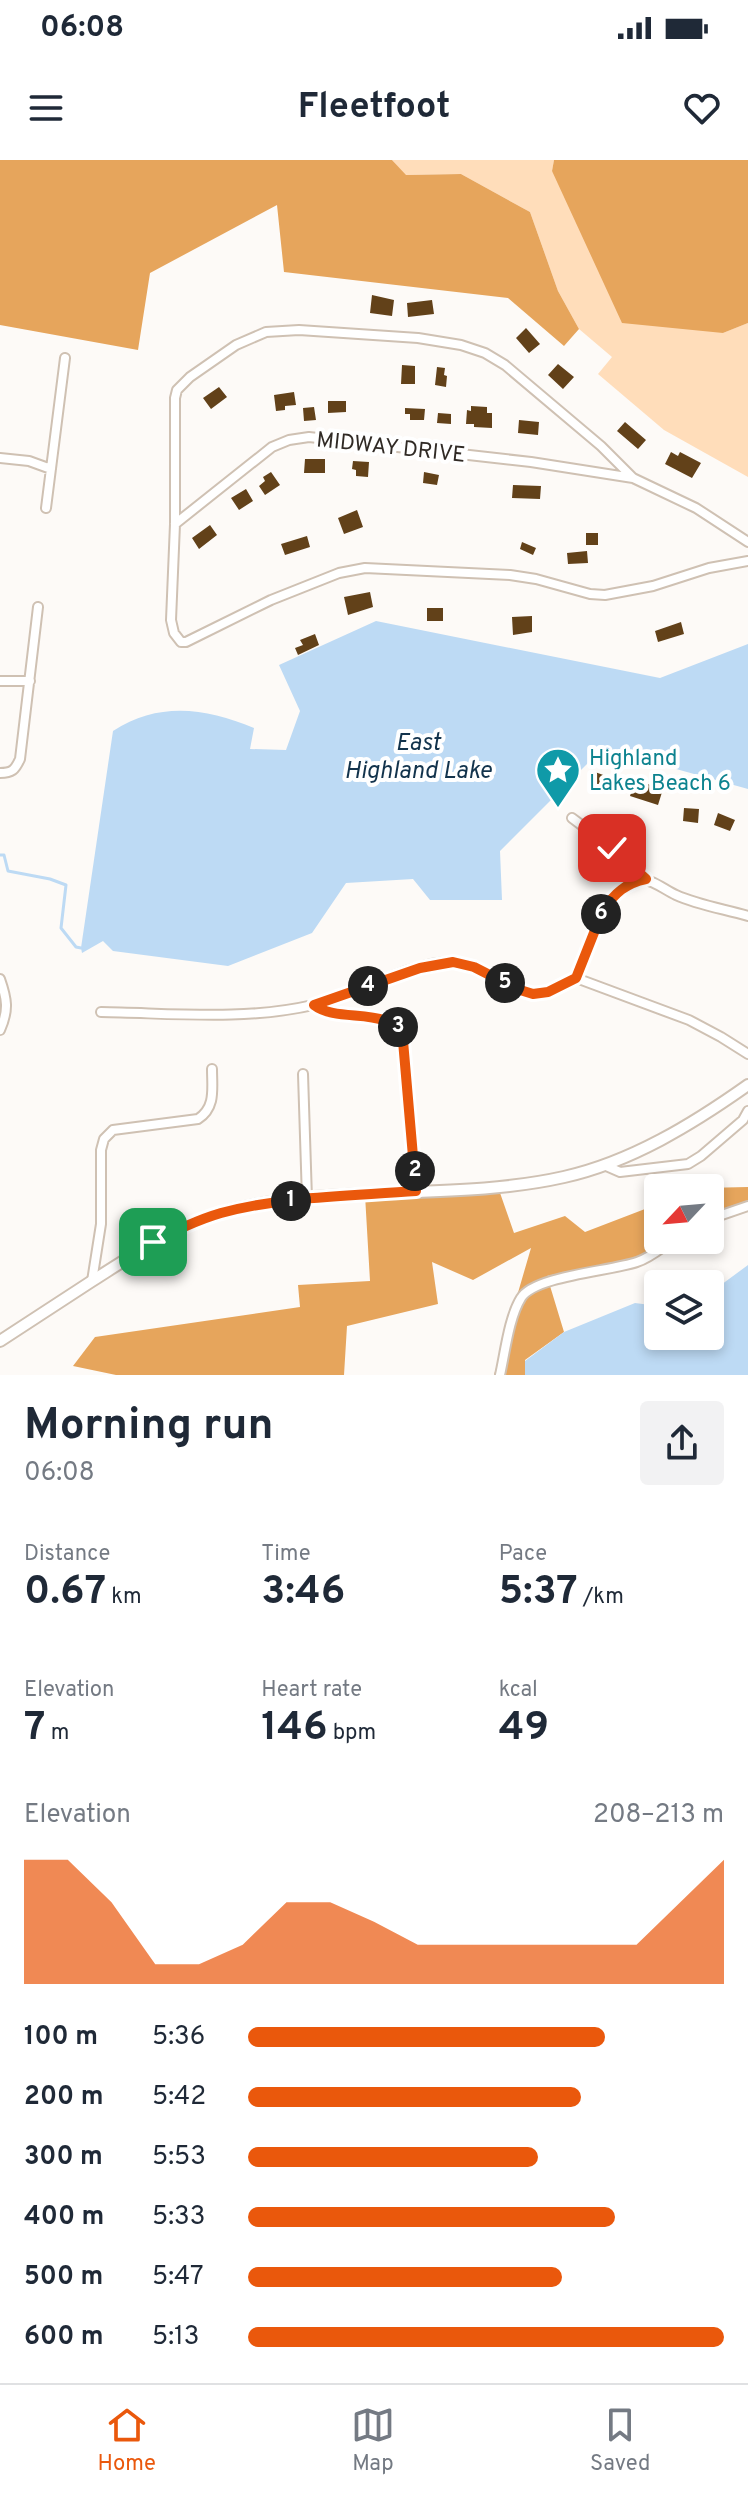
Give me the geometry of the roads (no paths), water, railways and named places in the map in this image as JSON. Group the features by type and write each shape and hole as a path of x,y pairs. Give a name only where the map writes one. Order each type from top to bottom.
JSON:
{"street":[{"path":"748,542 696,508 633,478 601,446 526,383 485,353 461,345 418,338 282,330 266,332 236,345 190,377 177,390 171,620 177,640 186,642 271,600 320,580 365,568 510,575 605,595 748,561"},
{"path":"46,508 65,358"},
{"name":"MIDWAY DRIVE","path":"175,524 272,447 309,437 531,462 633,478"},
{"path":"0,458 29,461 51,469"},
{"path":"0,773 15,769 20,759 38,607"},
{"path":"0,681 30,681"},
{"path":"572,818 646,879 679,896 748,916"},
{"path":"101,1012 249,1015 314,1005 437,964 453,962 474,967 533,994 561,988 576,978 603,910 620,890 646,879"},
{"path":"576,978 689,1020 748,1054"},
{"path":"0,979 6,996 6,1016 0,1030"},
{"path":"314,1005 321,1011 383,1019 400,1030 416,1191"},
{"path":"92,1281 101,1224 101,1150 104,1139 113,1130 198,1119 211,1104 212,1069"},
{"path":"303,1074 307,1199"},
{"path":"0,1341 153,1242 218,1214 307,1199 523,1184 566,1177 634,1152 679,1129 748,1086"},
{"path":"604,1165 620,1172 688,1164 743,1120 748,1111"},
{"path":"724,1214 748,1206"},
{"path":"500,1375 522,1295 539,1285 637,1262 653,1254"}],"water":[{"name":"East Highland Lake","path":"376,621 660,678 748,644 748,789 633,757 591,760 500,851 502,900 430,900 413,879 346,883 312,933 228,966 113,951 103,941 82,953 113,731 148,715 200,712 254,728 250,749 286,750 300,711 279,665"},
{"path":"748,1265 748,1375 525,1375 525,1361 564,1332 635,1303 644,1304 644,1350 724,1350 724,1283"}],"waterway":[{"path":"0,855 4,855 8,871 66,885 61,928 76,947 81,948"}],"place":[{"name":"Highland Lakes Beach 6","path":"558,809"}]}
